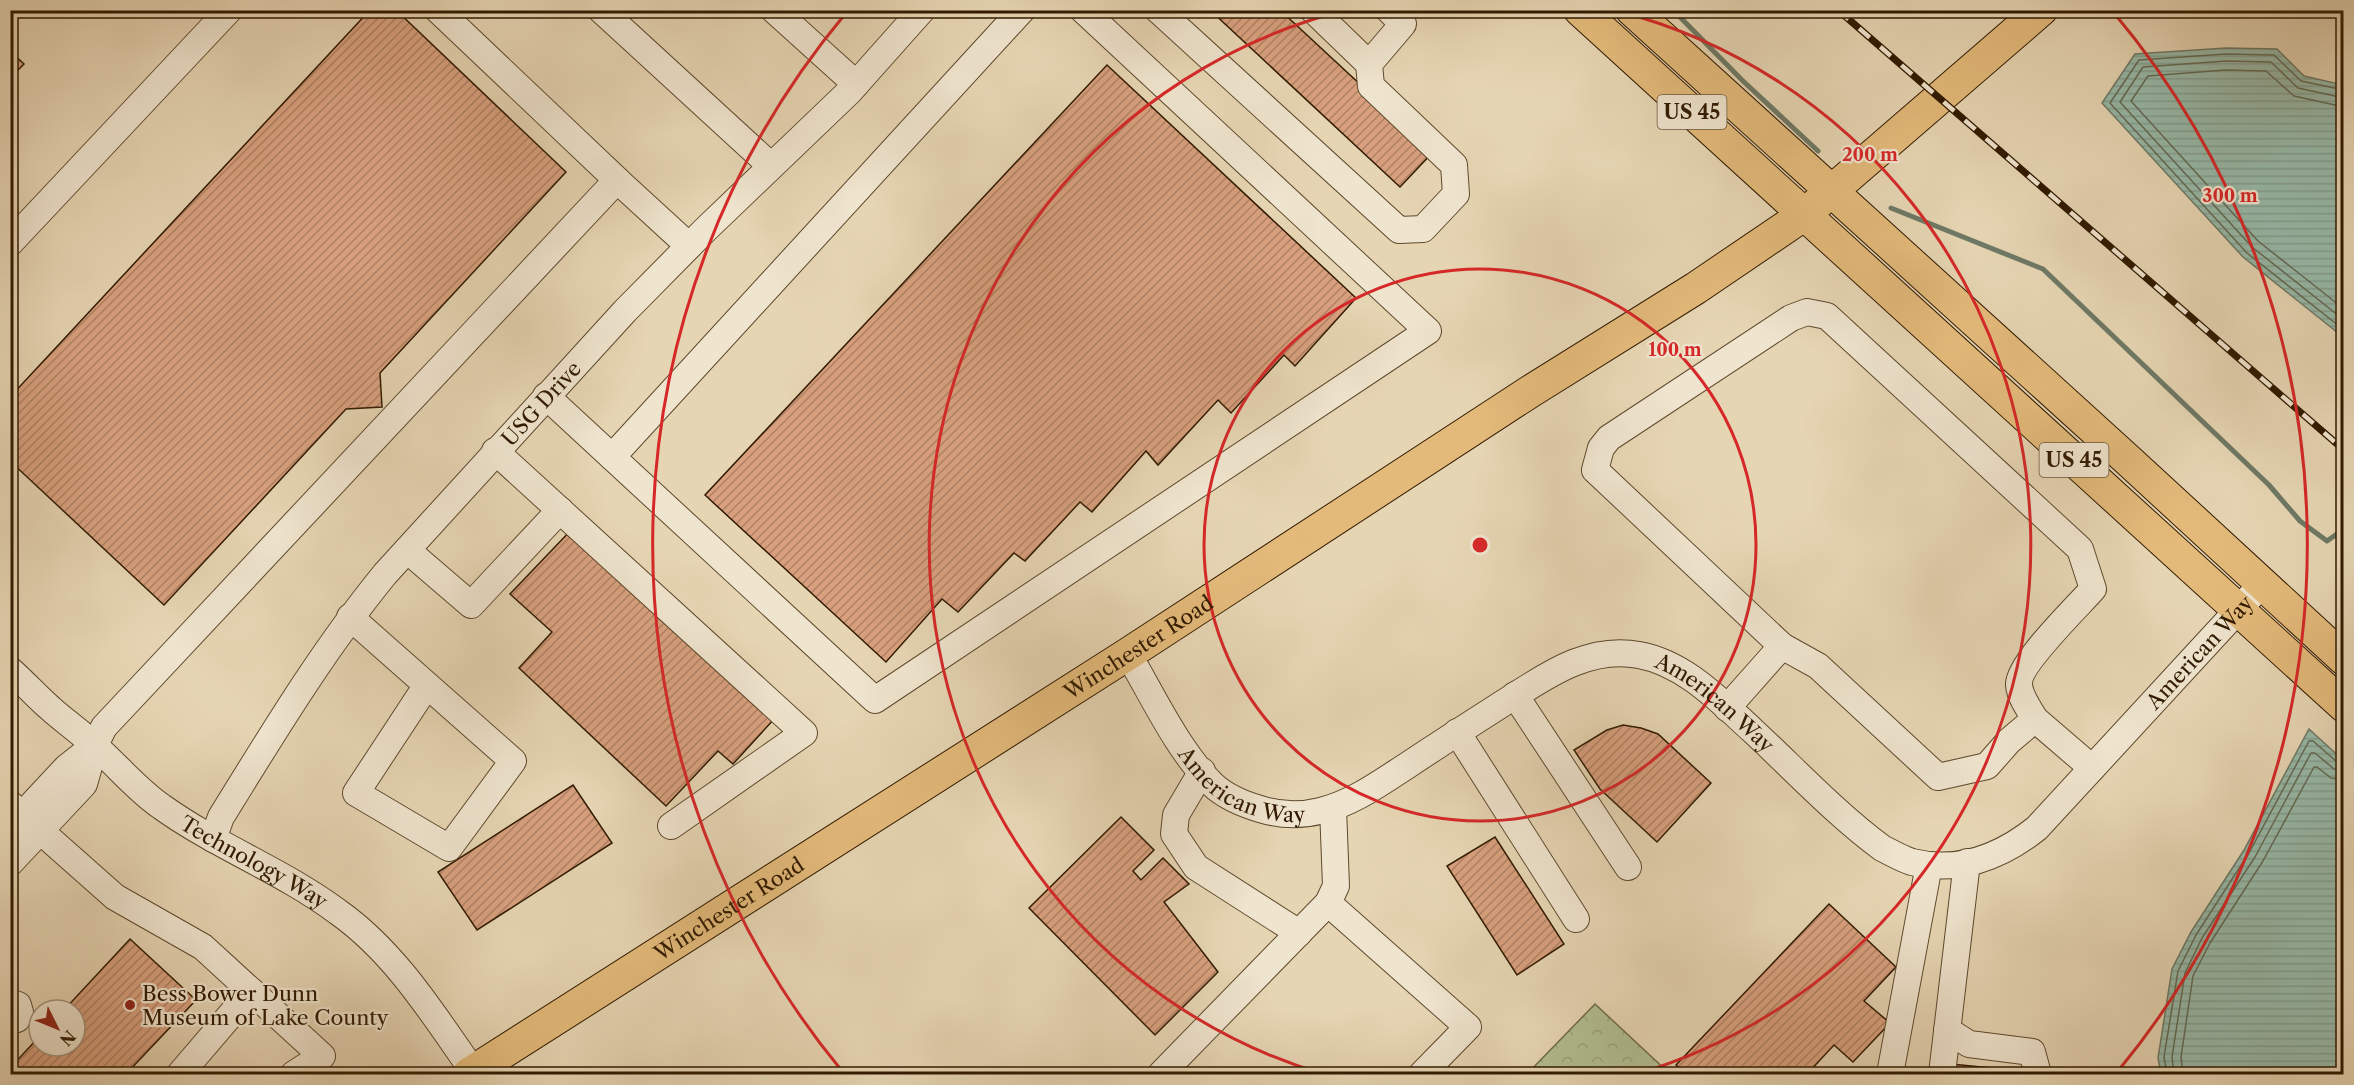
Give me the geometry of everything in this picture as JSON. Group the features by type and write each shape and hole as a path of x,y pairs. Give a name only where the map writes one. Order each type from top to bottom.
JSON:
{"main road":[{"name":"US 45","path":"1580,10 2343,706"},
{"name":"US 45","path":"1632,10 2343,659"},
{"name":"Winchester Road","path":"472,1074 1128,654 1531,391 1696,288 1805,214 2041,10"}],"street":[{"path":"10,243 229,10"},
{"path":"438,10 689,246"},
{"path":"601,10 771,166"},
{"path":"774,10 855,84"},
{"name":"USG Drive","path":"213,839 221,817 306,680 351,617 407,550 625,310 855,84 922,10"},
{"path":"612,457 1022,10"},
{"path":"546,396 875,700 1428,331 1083,10"},
{"path":"1158,10 1399,230 1423,229 1456,194 1454,165 1371,86 1369,64 1313,10"},
{"path":"1369,64 1403,24 1389,10"},
{"path":"10,863 21,819 84,784 95,745 104,727 617,180"},
{"path":"2035,718 2009,741 1987,766 1938,777 1818,666 1782,646 1595,470 1601,448 1609,438 1791,318 1807,312 1827,316 2080,549 2093,589 2025,664 2019,683 2025,702 2035,718 2092,768"},
{"path":"495,451 804,733 671,826"},
{"path":"407,550 471,604 560,510"},
{"name":"American Way","path":"1128,654 1173,732 1202,771 1223,793 1273,813 1293,814 1318,812 1358,797 1549,673 1589,656 1609,653 1638,655 1659,661 1685,674 1727,708 1882,848 1910,861 1956,865 1990,858 2017,844 2037,828 2262,584"},
{"path":"351,617 427,684 513,761 450,848 356,793 427,684"},
{"path":"1727,708 1782,646"},
{"name":"Technology Way","path":"10,670 49,708 95,745 136,786 162,807 213,839 278,874 338,911 357,927 416,991 472,1074"},
{"path":"1515,695 1628,867"},
{"path":"1457,732 1576,919"},
{"path":"1202,771 1176,815 1174,834 1196,867 1299,933"},
{"path":"1161,1074 1328,903 1336,886 1333,808"},
{"path":"21,819 115,897 203,947 322,1056 294,1074"},
{"path":"1942,1074 1967,862"},
{"path":"1890,1074 1929,864"},
{"path":"1328,903 1468,1027 1422,1074"},
{"path":"180,1074 251,991"},
{"path":"10,1002 18,1005 20,1012 17,1019 10,1021"},
{"path":"1947,1030 1969,1044 2032,1052 2038,1074"}],"green space":[{"path":"1595,1004 1670,1074 1527,1074"}],"water":[{"path":"2226,48 2277,49 2304,76 2343,85 2343,337 2243,257 2102,103 2135,54"},
{"path":"2309,729 2343,760 2343,1074 2161,1074 2158,1058 2172,969 2191,932 2244,850"}],"building":[{"path":"370,10 396,10 566,172 380,373 382,407 346,409 164,605 10,461 10,397"},
{"path":"1210,10 1280,10 1433,152 1400,187"},
{"path":"10,51 24,64 10,78"},
{"path":"1107,65 1356,298 1295,366 1284,355 1231,413 1218,400 1158,465 1146,451 1092,512 1080,502 1025,561 1014,553 958,612 942,599 886,662 705,495"},
{"path":"573,528 775,718 733,764 718,751 666,806 519,668 552,632 510,594"},
{"path":"1623,725 1658,734 1711,783 1657,842 1600,789 1574,750 1607,730"},
{"path":"573,785 612,843 477,930 438,872"},
{"path":"1121,817 1154,850 1133,871 1141,880 1163,858 1189,884 1164,902 1218,972 1155,1035 1029,908"},
{"path":"1495,837 1564,944 1517,975 1447,866"},
{"path":"1829,904 1896,967 1864,1001 1890,1023 1853,1062 1834,1045 1807,1074 1686,1074 1676,1065"},
{"name":"Bess Bower Dunn Museum of Lake County","path":"130,939 196,1000 126,1074 10,1074 10,1068 27,1050 27,1058 87,1058 87,998 75,998"},
{"path":"1951,1064 2001,1069 2000,1074 1950,1074"}],"waterway":[{"path":"1673,10 1743,81 1818,151"},
{"path":"1891,208 2043,269 2269,485 2300,521 2327,541 2344,529"}],"railway":[{"path":"1838,10 2344,450"}],"place":[{"name":"Bess Bower Dunn Museum of Lake County","path":"130,1005"}]}
